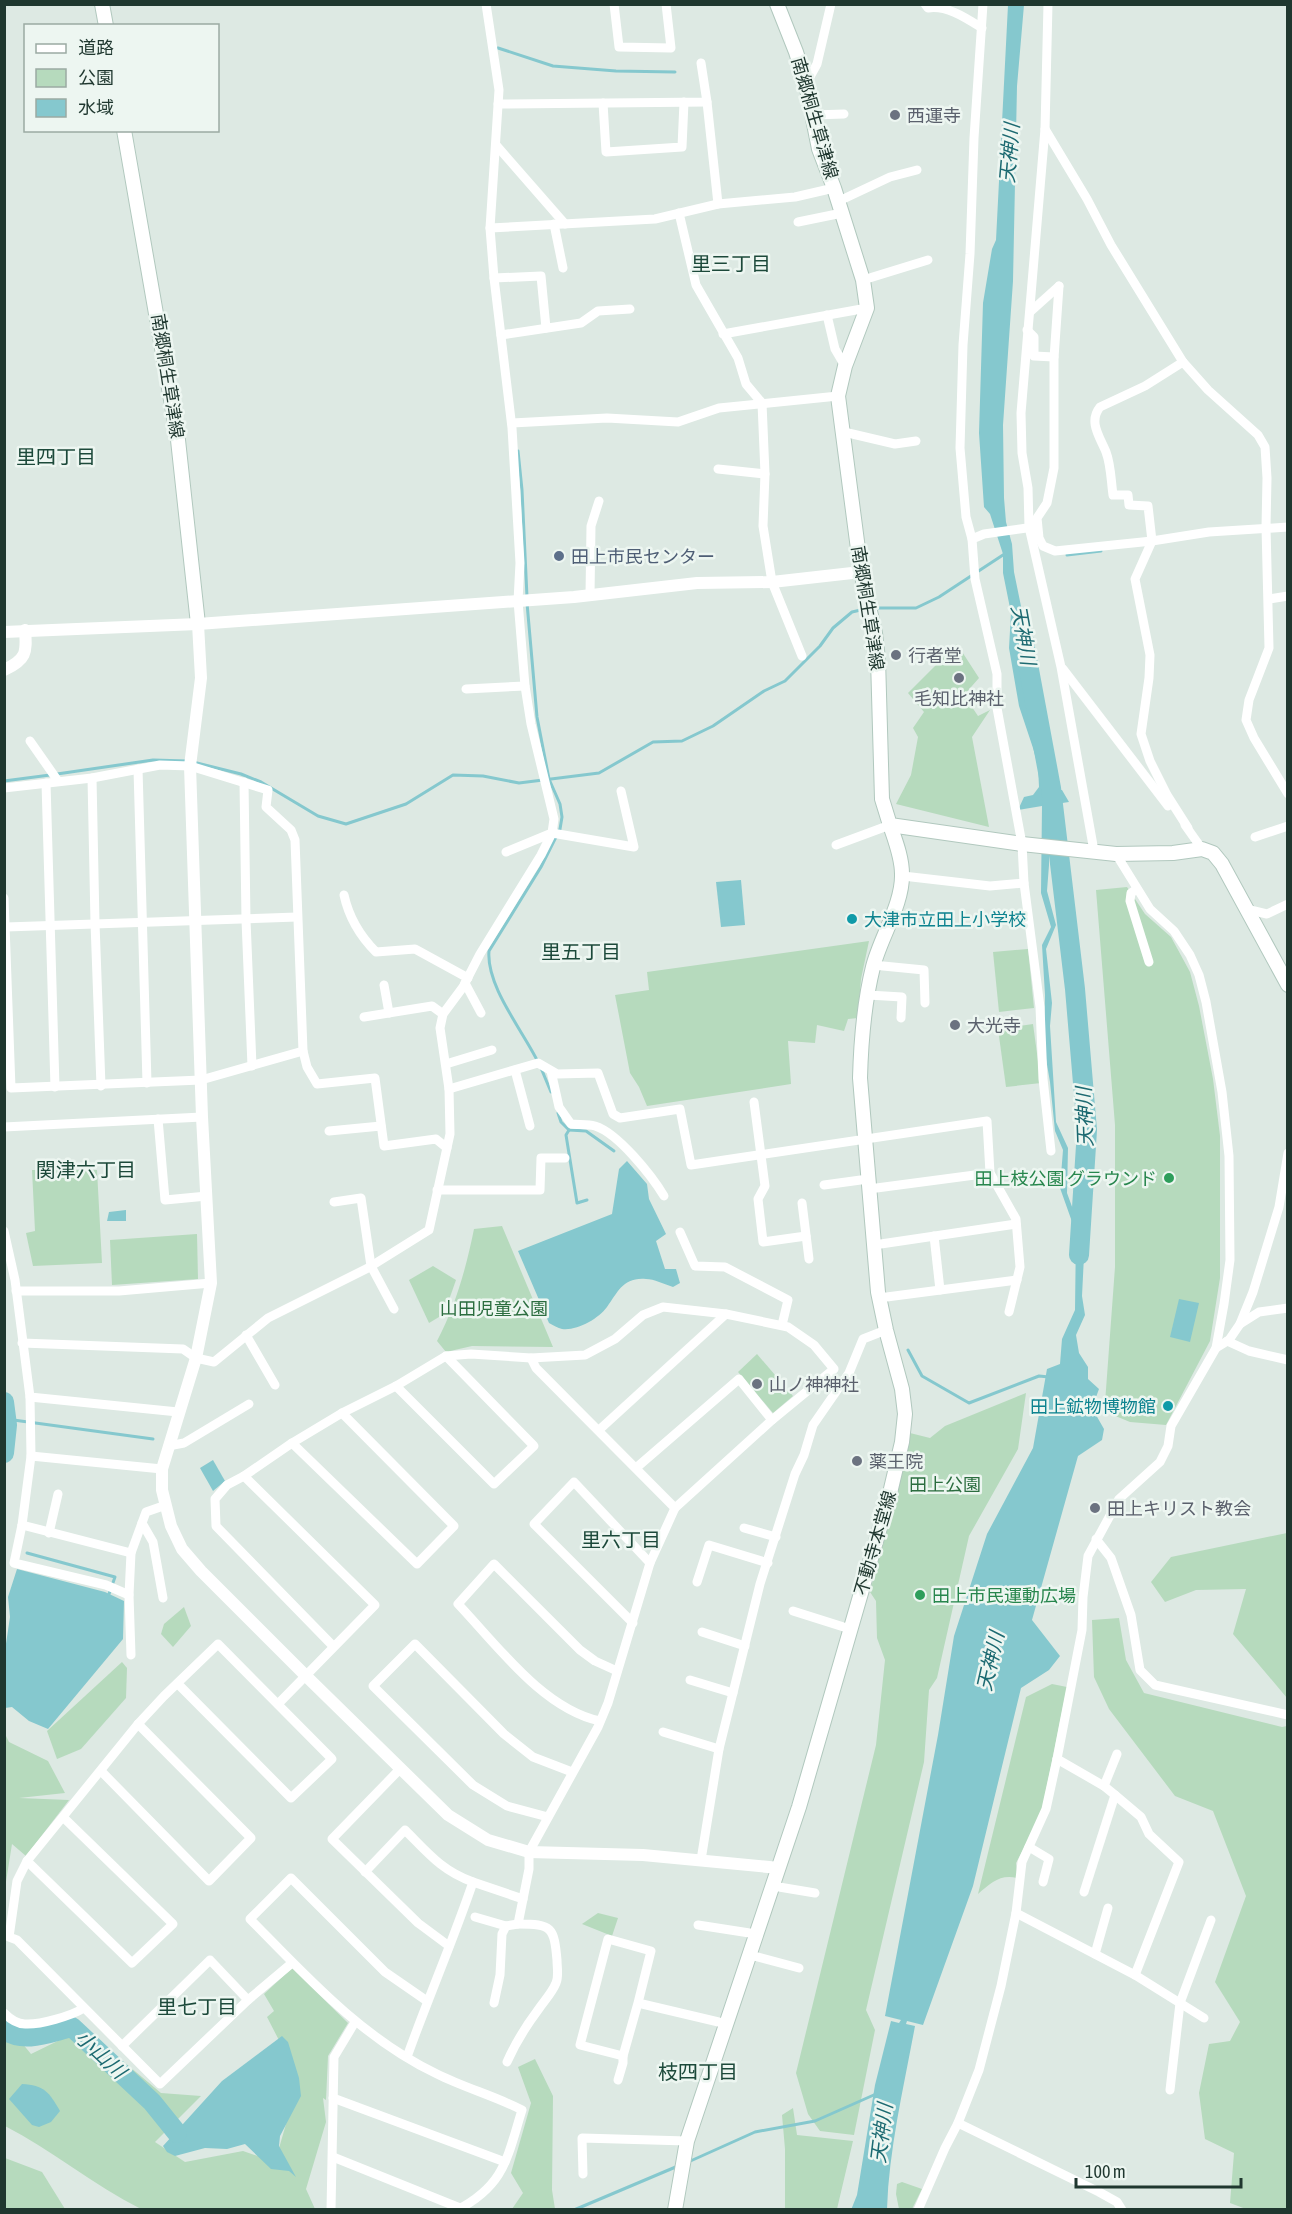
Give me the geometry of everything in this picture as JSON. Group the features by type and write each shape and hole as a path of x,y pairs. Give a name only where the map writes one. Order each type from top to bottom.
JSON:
{"main road":[{"path":"102,4 106,24"},
{"name":"南郷桐生草津線","path":"777,4 806,84 819,149 834,188 863,280 867,308 845,366 838,396 861,572 875,633 878,659 882,799 890,825"},
{"name":"南郷桐生草津線","path":"124,132 178,440 198,624"},
{"path":"890,825 1023,844 1116,854 1173,853 1202,849 1212,852 1222,864 1287,985"},
{"name":"不動寺本堂線","path":"675,2210 687,2141 802,1796 890,1493 902,1442 905,1414 902,1389 879,1298 860,1078 861,1048 873,965 903,876 899,853 890,825"}],"street":[{"path":"22,1343 183,1349 196,1358 214,1362 268,1318 371,1266 429,1230 450,1134 449,1089 440,1028 443,1014 466,981 480,954 542,855 552,833 554,819 531,724 525,686 518,601 520,563 512,423 490,228 498,90 486,4"},
{"path":"614,4 619,47 671,48 666,4"},
{"path":"806,84 817,64 831,4"},
{"path":"925,4 928,8 938,6 982,28"},
{"path":"952,4 959,15"},
{"path":"983,4 963,345 960,448 966,517 972,539 975,579 997,674 997,708 1023,844 1024,883 1041,1007 1043,1079 1051,1151"},
{"path":"1048,4 1045,129 1021,413 1022,453 1028,488 1029,528 1062,667 1091,851"},
{"path":"701,63 718,204"},
{"path":"603,103 606,152 682,147 684,102"},
{"path":"498,104 707,102"},
{"path":"813,115 844,114"},
{"path":"1045,129 1087,199 1111,245 1184,362 1208,390 1258,435 1265,447 1268,478 1266,527 1269,648 1249,700 1246,720 1287,794"},
{"path":"496,145 565,224"},
{"path":"798,222 840,207 890,177 917,170"},
{"path":"490,228 655,219 718,204 795,197 834,188"},
{"path":"679,213 696,285 738,358 746,384 762,403 765,474 763,526 772,582 802,656"},
{"path":"554,224 563,267"},
{"path":"863,280 928,260"},
{"path":"494,278 542,276 546,328"},
{"path":"972,539 984,534 1029,528 1047,503 1054,468 1054,357 1059,286 1030,312"},
{"path":"723,334 867,308"},
{"path":"501,335 581,323 598,311 630,309"},
{"path":"827,315 835,349 845,366"},
{"path":"1027,330 1034,336 1034,356 1054,357"},
{"path":"1184,362 1144,386 1100,407 1096,413 1096,428 1099,440 1106,452 1113,495 1128,495 1129,506 1148,506 1152,541 1135,579 1150,655 1141,734 1150,761 1167,795 1202,849"},
{"path":"512,423 607,418 678,422 719,408 838,396"},
{"path":"844,432 895,444 916,441"},
{"path":"718,469 765,474"},
{"path":"590,595 591,526 599,501"},
{"path":"1029,528 1039,537 1043,546 1054,551 1152,541 1209,532 1287,527"},
{"path":"4,632 198,624 518,601 697,583 772,582 861,572"},
{"path":"1269,599 1287,596"},
{"path":"198,624 201,678 189,766 202,1117 211,1283 196,1358 162,1469 162,1490 171,1526 182,1549 201,1571 305,1675 448,1815 488,1840 529,1852 643,1855 779,1868"},
{"path":"4,670 22,659 27,648 25,630"},
{"path":"1062,667 1136,766 1188,828"},
{"path":"466,689 525,686"},
{"path":"30,741 58,782"},
{"path":"4,788 92,777 160,765 189,766 268,790 266,807 291,830 295,840 303,1051 307,1067 317,1084 375,1078 384,1146 436,1139 447,1148"},
{"path":"138,769 147,1083"},
{"path":"92,777 101,1086"},
{"path":"244,782 246,920 252,1066"},
{"path":"46,783 55,1087"},
{"path":"621,791 634,847"},
{"path":"837,845 890,825"},
{"path":"1255,837 1287,826"},
{"path":"506,852 552,833 645,849"},
{"path":"918,2210 958,2123 979,2070 1008,1959 1022,1862 1046,1809 1057,1759 1082,1630 1088,1556 1119,1499 1160,1462 1168,1446 1171,1426 1216,1348 1230,1260 1229,1156 1222,1092 1199,975 1190,955 1174,931 1149,909 1116,854"},
{"path":"903,876 990,886 1024,883"},
{"path":"1137,889 1131,892 1130,902 1149,962"},
{"path":"344,895 348,913 364,940 376,952 415,949 466,981 481,1013"},
{"path":"4,898 11,1088 201,1080 303,1051"},
{"path":"1246,909 1267,914 1287,904"},
{"path":"6,927 142,921 246,920 297,916"},
{"path":"873,965 924,970 925,1003"},
{"path":"384,985 389,1013"},
{"path":"868,995 902,997 901,1018"},
{"path":"364,1017 432,1006 443,1014"},
{"path":"446,1064 492,1050"},
{"path":"449,1089 538,1063 557,1074 598,1073 613,1114 620,1118 680,1109 691,1165 987,1121 990,1173 1016,1219 1020,1267 1009,1312"},
{"path":"515,1070 530,1126"},
{"path":"552,1071 559,1107 571,1124 596,1127 626,1148 655,1180 664,1196"},
{"path":"754,1102 765,1186 758,1198 763,1242 806,1236"},
{"path":"4,1127 202,1117"},
{"path":"158,1119 165,1200 207,1196"},
{"path":"329,1131 381,1126"},
{"path":"1216,1348 1227,1341 1240,1324 1253,1292 1280,1207 1287,1153"},
{"path":"437,1190 540,1190 541,1158 565,1158"},
{"path":"824,1185 868,1184 990,1173"},
{"path":"334,1202 361,1198 371,1266 394,1309"},
{"path":"802,1203 809,1259"},
{"path":"874,1245 1016,1224"},
{"path":"4,1231 10,1281 16,1291 30,1397 31,1456 22,1525 14,1563 106,1585 129,1595"},
{"path":"680,1232 695,1266 725,1267 788,1300 782,1325"},
{"path":"934,1236 940,1290"},
{"path":"879,1298 1017,1280"},
{"path":"16,1291 119,1291 211,1283"},
{"path":"333,1646 216,1526 215,1500 227,1485 342,1413 396,1386 446,1356 471,1354 531,1358 585,1355 615,1339 643,1315 663,1307 726,1314 782,1325 795,1330 814,1344 834,1369 772,1420 675,1508 650,1563 608,1703 529,1852 529,1869 518,1924"},
{"path":"1240,1324 1259,1312 1287,1308"},
{"path":"599,1430 726,1314"},
{"path":"701,1860 719,1749 745,1646 795,1474 804,1455 813,1425 849,1373 863,1339 886,1330"},
{"path":"246,1335 275,1385"},
{"path":"1227,1341 1249,1351 1287,1360"},
{"path":"396,1386 494,1484 534,1446 446,1356"},
{"path":"531,1358 536,1368 675,1508"},
{"path":"636,1467 739,1379 772,1420"},
{"path":"30,1397 178,1412"},
{"path":"168,1446 184,1443 249,1404"},
{"path":"292,1443 417,1564 454,1526 342,1413"},
{"path":"31,1456 162,1469"},
{"path":"244,1476 375,1605 278,1704"},
{"path":"633,1623 534,1524 574,1482 650,1563"},
{"path":"49,1533 58,1494"},
{"path":"131,1655 129,1595 131,1553 146,1512 165,1505"},
{"path":"142,1523 153,1542 163,1598"},
{"path":"22,1525 131,1553"},
{"path":"744,1528 776,1537"},
{"path":"1096,1539 1112,1558 1131,1615 1140,1670 1155,1684 1287,1715"},
{"path":"697,1582 709,1545 768,1563"},
{"path":"600,1721 570,1712 552,1700 458,1604 494,1564 580,1650 595,1661 617,1671"},
{"path":"793,1611 850,1629"},
{"path":"702,1632 745,1646"},
{"path":"178,1683 291,1798 332,1759 218,1644 178,1683 138,1724 27,1861 17,1881 7,1940 17,1940 160,2084 248,2000 292,1963"},
{"path":"548,1818 507,1806 473,1785 373,1686 415,1644 504,1734 533,1757 572,1772"},
{"path":"690,1680 733,1693"},
{"path":"101,1771 209,1881 251,1838 138,1724"},
{"path":"663,1732 719,1749"},
{"path":"1104,1786 1117,1754"},
{"path":"1057,1759 1104,1786 1115,1795 1141,1817 1149,1834 1179,1862 1135,1975"},
{"path":"400,1769 332,1839 418,1923 449,1946"},
{"path":"1084,1892 1115,1795"},
{"path":"27,1861 132,1963 173,1924 64,1818"},
{"path":"365,1872 405,1830 454,1876 523,1899"},
{"path":"1029,1847 1049,1859 1043,1882"},
{"path":"333,2157 458,2209 478,2198 500,2175 522,2110 437,2074 355,2022 250,1920 291,1878 385,1972 427,2001"},
{"path":"407,2057 473,1882"},
{"path":"773,1886 815,1893"},
{"path":"1095,1954 1108,1908"},
{"path":"1016,1913 1135,1975 1204,2018"},
{"path":"475,1917 506,1926 535,1924 549,1930 555,1936 558,1974 554,1988 536,2012 507,2062"},
{"path":"1170,2090 1180,2003 1211,1920"},
{"path":"698,1925 756,1934"},
{"path":"494,2003 500,1975 502,1934 506,1926"},
{"path":"618,2080 623,2062 622,2056 651,1952 608,1939 580,2045 622,2056"},
{"path":"750,1955 799,1968"},
{"path":"122,2046 210,1960 248,2000"},
{"path":"638,2003 727,2024"},
{"path":"4,2013 23,2024 71,2015 84,2008"},
{"path":"332,2210 334,2058 355,2022"},
{"path":"333,2098 506,2162"},
{"path":"958,2123 1100,2192 1116,2202 1122,2210"},
{"path":"583,2174 582,2138 687,2141"}],"green space":[{"path":"957,644 979,678 964,695 978,716 990,710 972,737 989,827 896,804 911,775 918,737 913,728 924,712 908,693"},
{"path":"1127,887 1145,914 1171,937 1190,972 1213,1079 1220,1136 1220,1278 1210,1341 1166,1425 1130,1422 1113,1415 1105,1403 1115,1267 1115,1125 1096,890"},
{"path":"869,941 861,979 858,1018 848,1019 844,1031 817,1025 815,1043 788,1041 791,1084 647,1106 630,1073 615,995 649,990 647,972"},
{"path":"1028,949 1034,1008 999,1012 993,952"},
{"path":"1033,1024 1041,1083 1006,1087 998,1029"},
{"path":"32,1170 97,1170 102,1263 33,1266 26,1233 35,1231"},
{"name":"山田児童公園","path":"502,1226 553,1347 472,1346 446,1352 437,1341 460,1286 474,1229"},
{"path":"197,1234 198,1279 112,1285 110,1240"},
{"path":"433,1266 456,1280 444,1314 429,1323 409,1280"},
{"path":"757,1354 793,1396 773,1413 738,1372"},
{"name":"田上公園","path":"1026,1393 1018,1449 969,1536 937,1678 929,1690 924,1762 866,2010 875,2030 854,2135 820,2131 808,2114 796,2073 876,1745 885,1660 877,1638 876,1601 870,1592 910,1433 930,1438 945,1426"},
{"path":"1288,1533 1287,1698 1233,1634 1246,1589 1196,1590 1165,1602 1151,1582 1171,1557"},
{"path":"184,1607 191,1626 173,1647 161,1634 164,1624"},
{"path":"1119,1618 1126,1660 1144,1693 1282,1727 1287,1726 1287,2209 1246,2209 1230,2203 1234,2153 1205,2139 1199,2093 1209,2044 1230,2041 1240,2022 1215,1982 1246,1896 1213,1811 1175,1796 1109,1709 1094,1677 1092,1620"},
{"path":"122,1662 127,1668 126,1698 81,1749 57,1759 47,1731"},
{"path":"1052,1684 1067,1687 1041,1815 1016,1863 1017,1878 1001,1878 978,1894 1026,1697"},
{"path":"5,1734 9,1742 48,1761 65,1793 19,1798 69,1800 26,1856 12,1844 5,1888"},
{"path":"598,1913 618,1918 612,1936 582,1924"},
{"path":"292,1968 348,2023 328,2056 326,2100 323,2098 326,2122 306,2189 315,2209 141,2209 5,2126 4,2021 31,2054 70,2035 93,2036 161,2093 201,2096 155,2142 185,2162 243,2151 275,2162 295,2093 284,2050 267,2017 274,2011 264,1994"},
{"path":"535,2059 553,2096 552,2190 555,2209 512,2209 523,2193 511,2173 531,2103 518,2067"},
{"path":"793,2108 797,2135 853,2141 837,2209 785,2209 785,2149 782,2115"},
{"path":"5,2158 42,2172 65,2209 5,2209"},
{"path":"902,2182 922,2189 912,2209 899,2209 897,2184"}],"water":[{"path":"1008,5 1024,5 1017,86 1013,281 1003,425 1004,498 1014,572 1031,655 1022,658 1026,694 1038,735 1040,758 1048,790 1062,790 1069,802 1049,805 1047,891 1056,925 1046,949 1052,1003 1050,1026 1056,1122 1068,1148 1067,1193 1082,1234 1084,1256 1082,1296 1085,1315 1076,1335 1079,1353 1088,1367 1088,1379 1099,1389 1092,1408 1104,1429 1102,1440 1078,1456 1032,1620 1060,1656 1049,1670 1021,1688 973,1886 923,2025 907,2021 906,2024 915,2026 894,2140 887,2209 851,2210 857,2195 875,2085 891,2021 899,2023 901,2020 885,2016 938,1735 954,1636 987,1534 1033,1448 1047,1369 1060,1364 1062,1339 1075,1310 1076,1233 1060,1188 1063,1150 1055,1131 1044,1047 1045,995 1042,945 1051,927 1041,893 1042,806 1018,810 1024,797 1033,795 1039,787 1038,766 1019,706 1009,648 1011,613 1003,573 1003,554 990,514 984,507 979,433 983,303 992,249 996,240"},
{"path":"741,880 745,925 721,927 716,882"},
{"path":"627,1161 647,1184 649,1199 666,1234 656,1241 665,1269 676,1269 680,1283 673,1287 649,1279 632,1280 622,1287 593,1320 574,1328 559,1328 549,1323 518,1251 612,1214 619,1169"},
{"path":"126,1210 126,1221 107,1221 109,1212"},
{"path":"1179,1299 1199,1303 1190,1342 1170,1337"},
{"path":"213,1460 225,1481 213,1491 200,1468"},
{"path":"17,1569 105,1592 124,1601 123,1639 48,1729 29,1721 12,1707 5,1708 4,1657 10,1617 8,1597"},
{"path":"282,2036 288,2042 299,2078 301,2096 280,2136 279,2146 296,2177 289,2171 271,2169 245,2144 227,2149 205,2148 175,2156 167,2152 163,2146 222,2081"},
{"path":"22,2084 41,2088 53,2099 60,2111 51,2122 39,2127 32,2125 9,2099"}],"waterway":[{"path":"498,48 553,66 616,71 675,72"},
{"path":"518,451 527,597"},
{"path":"1067,555 1101,551"},
{"path":"875,608 916,608 939,597 1006,553"},
{"path":"527,603 537,717 549,779 560,804 562,817 560,829 541,867 489,951 493,979 499,993 538,1062"},
{"path":"193,762 241,774 261,782 318,816 346,824 406,804 453,775 483,776 519,783 599,773 653,742 682,741 713,726 764,691 785,681 820,646 833,628 852,612 865,609"},
{"name":"天神川","path":"1022,632 1051,788 1075,989 1087,1130 1079,1255"},
{"path":"57,774 153,760 187,761"},
{"path":"4,781 50,775"},
{"path":"541,1068 551,1092"},
{"path":"558,1113 561,1122 569,1130 586,1131 614,1151"},
{"path":"569,1130 566,1135 577,1203 587,1200"},
{"path":"908,1350 922,1376 969,1403 1039,1376 1049,1377"},
{"name":"小山川","path":"4,1402 7,1425 4,1453"},
{"path":"6,1419 153,1439"},
{"path":"27,1553 115,1577 109,1594"},
{"name":"小山川","path":"4,2030 29,2037 72,2027 152,2102 177,2133"},
{"path":"686,2163 755,2132 815,2121 876,2094"},
{"path":"574,2210 678,2166"}],"place":[{"name":"西運寺","path":"895,115"},
{"name":"田上市民センター","path":"559,556"},
{"name":"行者堂","path":"896,655"},
{"name":"毛知比神社","path":"959,678"},
{"name":"大津市立田上小学校","path":"852,919"},
{"name":"大光寺","path":"955,1025"},
{"name":"田上枝公園 グラウンド","path":"1169,1178"},
{"name":"山ノ神神社","path":"757,1384"},
{"name":"田上鉱物博物館","path":"1168,1406"},
{"name":"薬王院","path":"857,1461"},
{"name":"田上キリスト教会","path":"1095,1508"},
{"name":"田上市民運動広場","path":"920,1595"}],"district":[{"name":"里三丁目","path":"731,263"},
{"name":"里四丁目","path":"56,456"},
{"name":"里五丁目","path":"581,951"},
{"name":"関津六丁目","path":"86,1169"},
{"name":"里六丁目","path":"621,1539"},
{"name":"里七丁目","path":"197,2006"},
{"name":"枝四丁目","path":"698,2071"}]}
